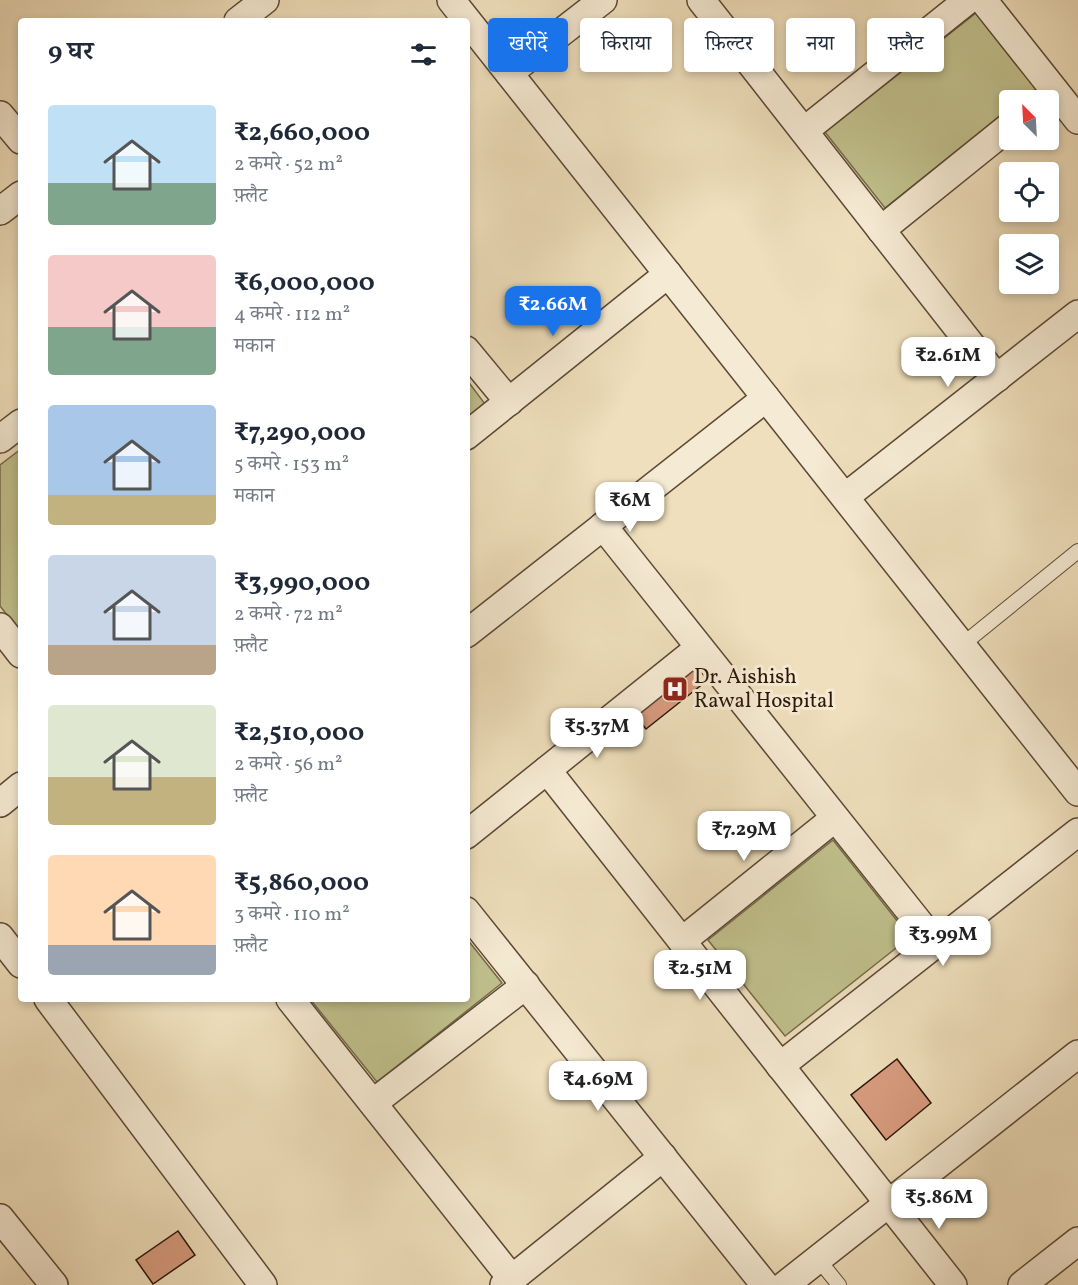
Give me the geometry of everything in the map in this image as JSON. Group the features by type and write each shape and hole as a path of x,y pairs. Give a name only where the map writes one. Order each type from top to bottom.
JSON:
{"street":[{"path":"242,18 265,0"},
{"path":"451,0 466,18"},
{"path":"568,27 603,0"},
{"path":"701,0 997,378"},
{"path":"804,131 968,0"},
{"path":"983,0 1044,90"},
{"path":"470,24 488,46"},
{"path":"509,72 1078,792"},
{"path":"1059,105 1078,120"},
{"path":"0,115 18,136"},
{"path":"881,230 999,135"},
{"path":"0,211 18,197"},
{"path":"470,433 668,274"},
{"path":"845,497 1078,314"},
{"path":"470,355 509,402"},
{"path":"470,631 766,398"},
{"path":"0,439 18,425"},
{"path":"603,526 936,944"},
{"path":"0,627 18,650"},
{"path":"470,832 699,648"},
{"path":"547,770 953,1285"},
{"path":"0,802 18,788"},
{"path":"682,941 835,818"},
{"path":"780,1066 1078,832"},
{"path":"470,916 765,1285"},
{"path":"0,937 18,960"},
{"path":"373,1103 526,985"},
{"path":"50,1002 263,1285"},
{"path":"293,1002 508,1282 663,1157"},
{"path":"785,1285 1078,1054"},
{"path":"0,1218 54,1285"},
{"path":"1022,1285 1078,1241"}],"lane":[{"path":"962,645 1078,551"},
{"path":"818,1259 839,1285"}],"green space":[{"path":"976,13 1036,89 999,90 999,117 885,208 825,132 901,72 944,72 944,38"},
{"path":"470,384 485,404 470,416"},
{"path":"18,451 18,629 0,606 0,465"},
{"path":"833,840 910,937 785,1036 708,940"},
{"path":"470,943 502,983 377,1082 312,1002 470,1002"}],"building":[{"path":"687,663 704,683 646,729 629,709"},
{"path":"897,1059 931,1103 886,1140 851,1095"},
{"path":"178,1231 195,1255 153,1284 136,1260"}],"place":[{"name":"Dr. Aishish Rawal Hospital","path":"675,689"}]}
